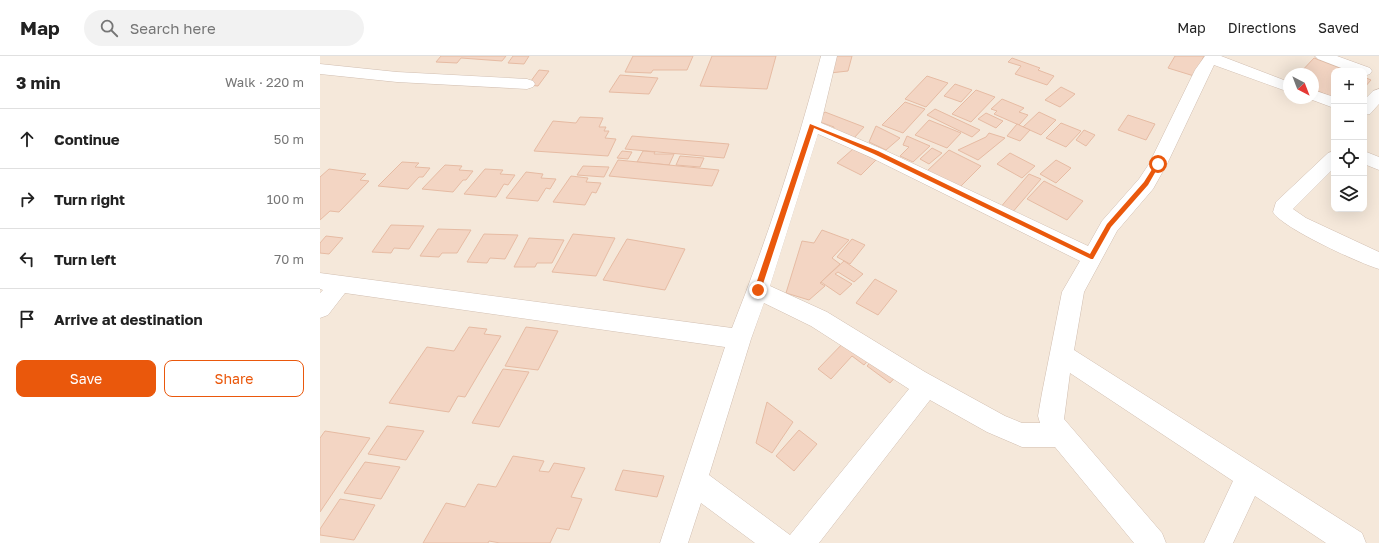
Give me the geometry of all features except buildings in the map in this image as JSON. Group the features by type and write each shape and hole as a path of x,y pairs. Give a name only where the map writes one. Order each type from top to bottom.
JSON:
{"street":[{"path":"674,543 739,339 758,290 812,125 829,56"},
{"path":"1323,56 1356,68"},
{"path":"1152,543 1054,425 1051,416 1073,292 1109,226 1146,184 1158,164 1203,70 1213,57 1283,85"},
{"path":"320,69 397,77 527,84"},
{"path":"1367,72 1379,76"},
{"path":"1367,107 1379,94"},
{"path":"1319,97 1331,102"},
{"path":"812,125 876,153 1091,257"},
{"path":"1367,158 1379,164"},
{"path":"1331,160 1283,207 1283,212 1299,223 1379,261"},
{"path":"320,309 330,282 739,339"},
{"path":"758,290 819,319 926,386 996,424 1022,435 1062,435"},
{"path":"1062,355 1352,543"},
{"path":"801,543 926,386"},
{"path":"1218,543 1250,476"},
{"path":"694,480 779,543"}],"shaded area":[{"path":"320,56 1379,56 1379,543 320,543"}],"route":[{"path":"758,290 812,125 876,153 1091,257 1109,226 1146,184 1158,164"}]}
